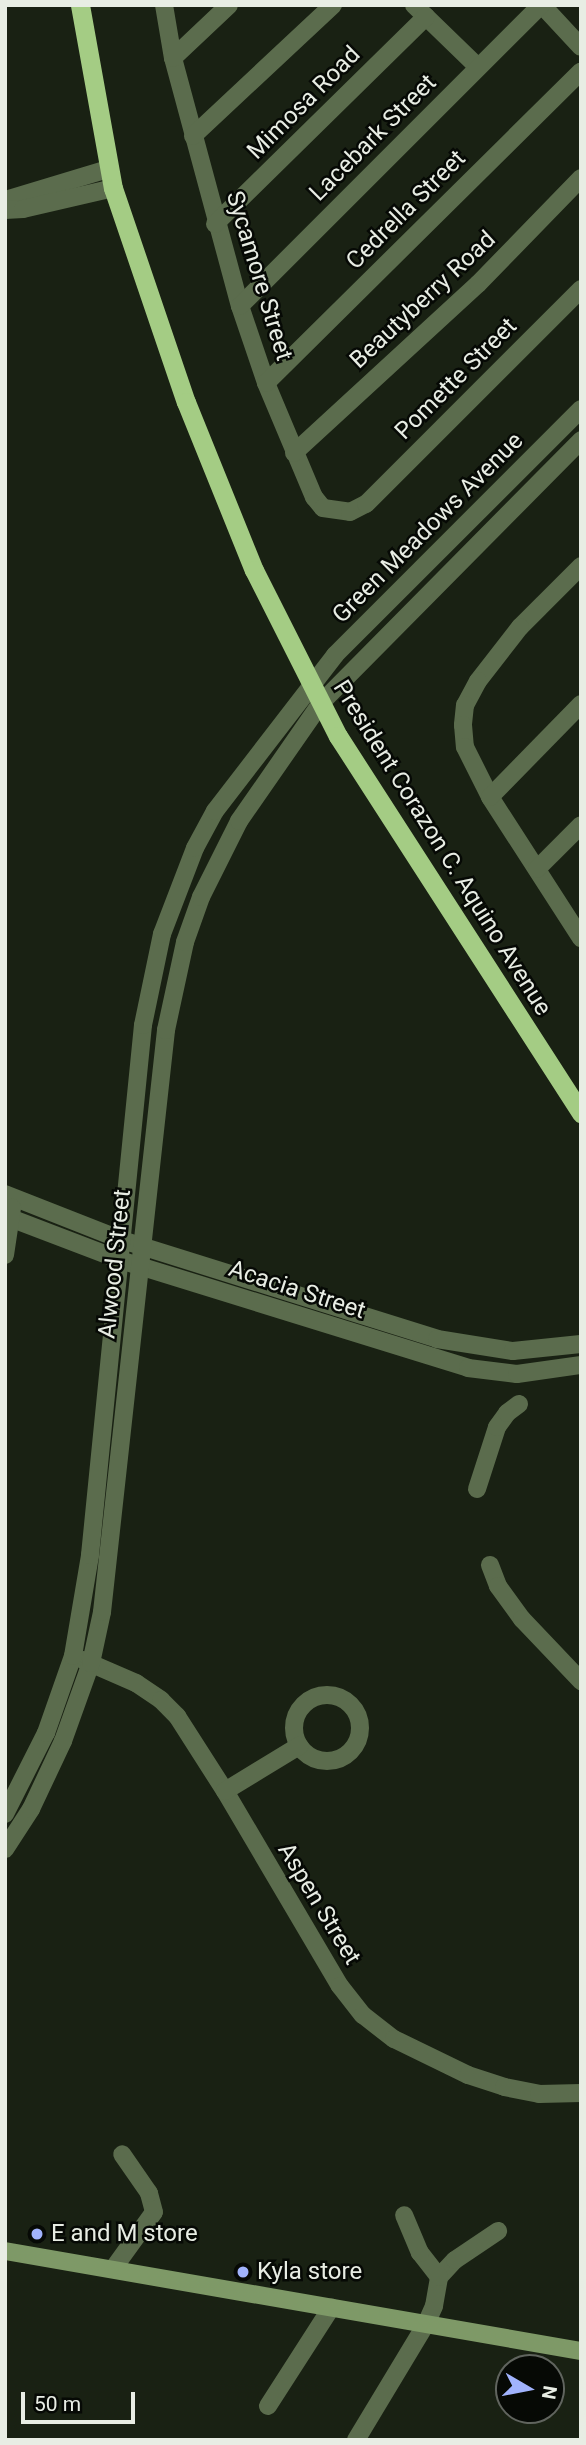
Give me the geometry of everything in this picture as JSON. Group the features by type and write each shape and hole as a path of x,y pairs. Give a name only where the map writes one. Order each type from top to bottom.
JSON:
{"highway":[{"name":"President Corazon C. Aquino Avenue","path":"79,5 113,188 186,402 254,570 346,748 581,1113"}],"main road":[{"path":"5,2250 581,2351"}],"street":[{"name":"Sycamore Street","path":"164,5 173,58 215,224 266,383 294,453 314,497 323,508 350,512 366,504"},
{"path":"173,58 229,5"},
{"path":"193,136 333,5"},
{"path":"542,5 581,47"},
{"name":"Lacebark Street","path":"240,306 542,5"},
{"path":"420,11 478,66"},
{"name":"Mimosa Road","path":"215,224 420,11"},
{"name":"Cedrella Street","path":"266,383 581,71"},
{"path":"5,200 108,169"},
{"name":"Beautyberry Road","path":"294,453 478,284 581,178"},
{"path":"5,210 23,209 113,188"},
{"name":"Pomette Street","path":"366,504 581,289"},
{"name":"Green Meadows Avenue","path":"311,683 366,624 581,409"},
{"name":"Green Meadows Avenue","path":"321,703 581,440"},
{"path":"581,566 520,627 478,681 465,705 465,747 490,797 581,938"},
{"name":"Alwood Street","path":"5,1814 46,1733 73,1656 90,1555 143,1025 163,934 195,848 215,811 311,683"},
{"name":"Alwood Street","path":"5,1849 31,1809 63,1741 91,1662 111,1550 141,1246 166,1030 185,942 201,897 239,821 321,703"},
{"path":"490,797 581,704"},
{"path":"537,869 581,825"},
{"path":"5,1255 10,1196"},
{"name":"Acacia Street","path":"10,1196 122,1240 437,1339 513,1351 581,1345"},
{"name":"Acacia Street","path":"8,1217 120,1260 468,1368 517,1374 581,1365"},
{"path":"477,1489 497,1427 507,1413 519,1404"},
{"path":"490,1565 498,1586 522,1619 581,1681"},
{"name":"Aspen Street","path":"73,1656 136,1683 161,1700 191,1734 340,1986 363,2015 394,2039 468,2075 504,2087 539,2094 581,2093"},
{"path":"225,1791 299,1746"},
{"path":"113,2269 154,2212 149,2193 122,2154"},
{"path":"404,2215 420,2253 439,2277"},
{"path":"356,2440 426,2324 434,2306 439,2277 455,2260 498,2231"},
{"path":"268,2406 331,2308"}],"place":[{"name":"E and M store","path":"37,2234"},
{"name":"Kyla store","path":"243,2272"}]}
